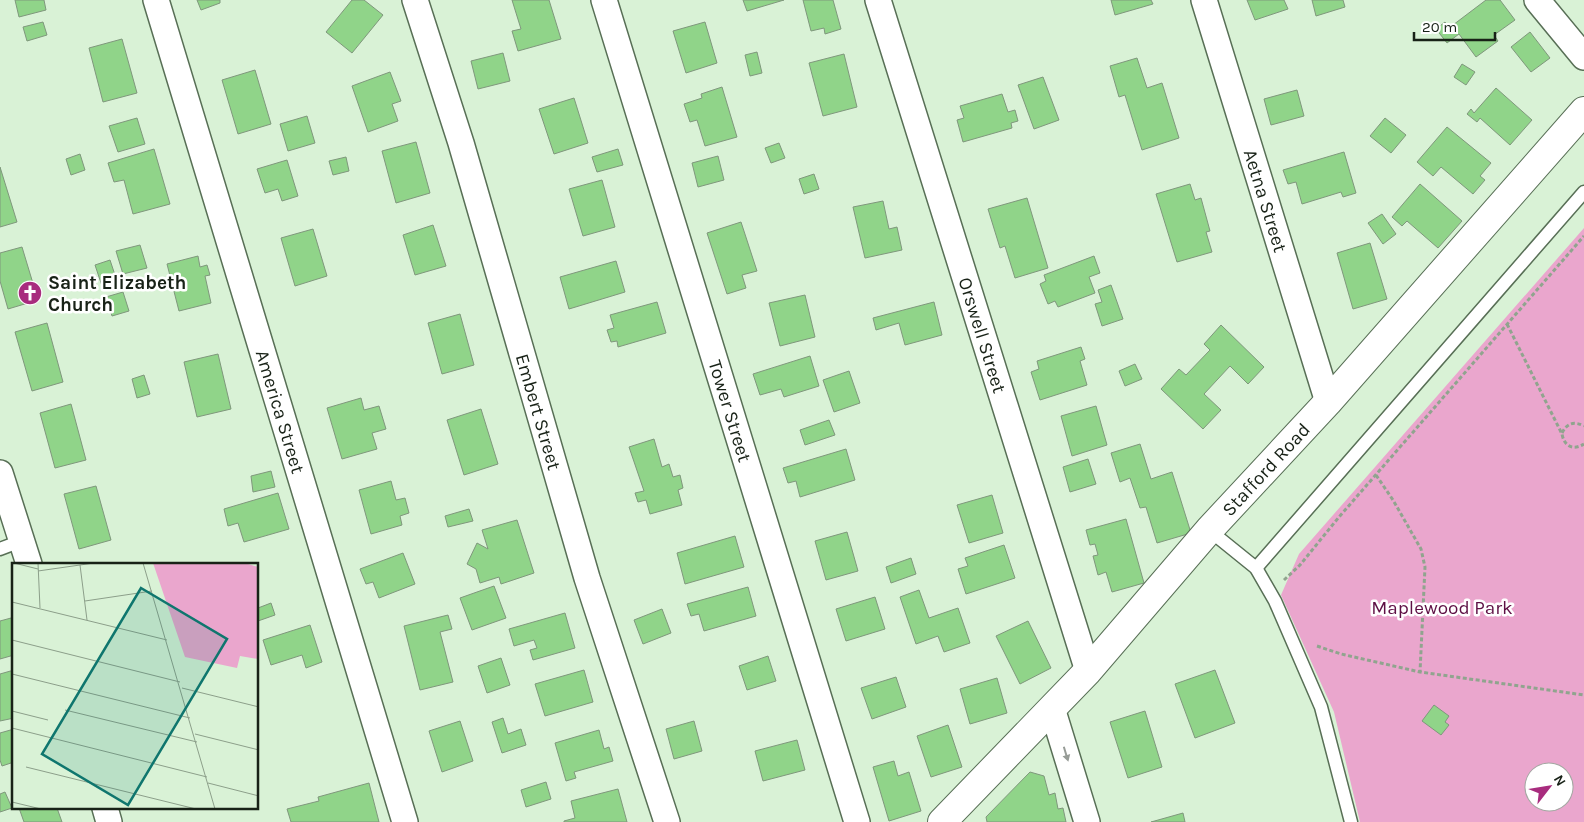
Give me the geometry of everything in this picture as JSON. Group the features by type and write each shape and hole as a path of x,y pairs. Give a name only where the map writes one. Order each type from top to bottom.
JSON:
{"street":[{"name":"America Street","path":"156,0 405,822"},
{"name":"Embert Street","path":"415,0 461,143 586,578 667,822"},
{"name":"Tower Street","path":"604,0 857,822"},
{"name":"Orswell Street","path":"878,0 1088,671"},
{"name":"Aetna Street","path":"1204,0 1328,402"},
{"path":"1538,0 1584,57"},
{"name":"Stafford Road","path":"942,822 1088,671 1209,530 1328,402 1584,112"},
{"path":"0,473 11,545 28,563"},
{"path":"1052,708 1087,822"}],"lane":[{"path":"1256,568 1584,192"},
{"path":"1209,530 1256,568 1270,593 1321,707 1351,822"}],"path":[{"path":"1270,593 1300,565 1339,517 1584,236"},
{"path":"1507,324 1562,434 1563,440 1572,448 1584,445"},
{"path":"1562,434 1565,427 1571,423 1578,423 1584,426"},
{"path":"1376,475 1393,500 1421,549 1425,567 1420,672"},
{"path":"1290,637 1341,654 1420,672 1584,695"}],"green space":[{"name":"Maplewood Park","path":"1584,228 1584,822 1360,822 1334,712 1281,595 1299,554"}],"building":[{"path":"15,0 44,0 46,10 19,17"},
{"path":"197,0 220,0 220,3 201,10"},
{"path":"352,0 364,0 383,15 352,53 326,32"},
{"path":"512,0 549,0 561,39 518,51 512,31 521,29"},
{"path":"743,0 784,0 747,11"},
{"path":"803,0 833,0 841,29 825,34 824,28 811,31"},
{"path":"1111,0 1151,0 1153,4 1115,15"},
{"path":"1247,0 1284,0 1288,9 1255,20"},
{"path":"1312,0 1343,0 1345,7 1316,16"},
{"path":"1486,0 1500,0 1515,20 1494,35 1498,41 1476,57 1459,34 1447,43 1436,29 1445,22 1449,28"},
{"path":"43,22 47,35 27,41 23,27"},
{"path":"705,22 717,63 686,73 673,31"},
{"path":"1530,32 1550,58 1531,72 1511,47"},
{"path":"122,39 137,93 103,102 89,48"},
{"path":"757,52 762,73 750,76 745,55"},
{"path":"503,53 510,81 478,89 471,61"},
{"path":"844,54 857,107 823,116 809,63"},
{"path":"1137,58 1147,88 1162,83 1179,138 1142,150 1125,95 1119,97 1110,66"},
{"path":"1462,64 1475,72 1466,85 1454,77"},
{"path":"255,70 271,124 238,134 222,80"},
{"path":"390,72 401,101 392,104 398,121 368,132 352,86"},
{"path":"1043,77 1059,120 1034,129 1018,85"},
{"path":"722,87 737,137 705,146 697,120 690,122 684,104 702,98 701,94"},
{"path":"1496,88 1532,120 1510,145 1480,118 1477,122 1467,114 1471,109 1474,113"},
{"path":"1297,90 1304,116 1271,125 1264,99"},
{"path":"1002,94 1008,112 1015,110 1018,121 1011,123 1012,128 963,142 957,120 964,118 960,106"},
{"path":"574,98 588,143 554,154 539,109"},
{"path":"307,116 315,143 288,151 280,124"},
{"path":"137,118 145,144 118,152 109,126"},
{"path":"1385,118 1406,135 1391,153 1370,136"},
{"path":"1447,127 1491,163 1480,176 1485,180 1473,194 1441,167 1433,176 1417,162"},
{"path":"416,142 430,193 396,203 382,151"},
{"path":"779,143 785,158 771,163 765,148"},
{"path":"154,149 170,204 133,214 124,180 114,182 108,163"},
{"path":"618,149 623,165 597,172 592,157"},
{"path":"1344,152 1356,193 1343,197 1341,192 1302,204 1296,182 1288,184 1283,170"},
{"path":"80,154 85,170 71,175 66,159"},
{"path":"718,156 724,180 698,187 692,163"},
{"path":"346,157 349,171 333,175 329,161"},
{"path":"287,160 298,196 282,201 278,189 265,193 257,169"},
{"path":"0,167 17,222 0,227"},
{"path":"814,174 819,189 804,194 799,179"},
{"path":"602,180 615,227 583,236 569,189"},
{"path":"1190,184 1195,200 1201,198 1210,231 1206,232 1212,252 1177,262 1156,194"},
{"path":"1420,184 1462,221 1438,248 1407,221 1402,226 1392,217"},
{"path":"1027,198 1048,268 1015,278 1005,246 1000,248 988,209"},
{"path":"883,201 889,229 897,227 902,250 865,258 853,207"},
{"path":"1382,214 1396,234 1383,244 1368,223"},
{"path":"741,222 757,271 742,275 746,288 727,294 707,233"},
{"path":"433,225 446,266 415,275 403,235"},
{"path":"313,229 327,276 295,286 281,238"},
{"path":"1370,243 1387,299 1353,309 1337,253"},
{"path":"140,245 147,268 123,274 116,251"},
{"path":"22,247 38,300 8,309 0,281 0,253"},
{"path":"198,256 200,267 207,265 210,275 205,276 211,303 179,311 167,264"},
{"path":"1094,256 1100,273 1089,277 1095,293 1058,307 1055,301 1048,304 1040,284 1046,281 1044,275"},
{"path":"110,260 117,281 102,286 95,265"},
{"path":"616,261 625,292 569,309 560,277"},
{"path":"1111,285 1123,319 1102,326 1095,304 1102,302 1098,290"},
{"path":"123,292 129,311 112,316 106,297"},
{"path":"805,295 815,337 780,346 769,303"},
{"path":"657,302 666,333 618,347 617,341 611,342 607,330 614,328 610,315"},
{"path":"934,302 942,335 905,345 899,323 876,330 873,318"},
{"path":"460,314 474,365 442,374 428,323"},
{"path":"47,323 63,382 32,391 15,332"},
{"path":"1221,325 1264,367 1248,384 1230,366 1204,394 1221,410 1203,429 1161,389 1179,369 1186,375 1210,350 1204,344"},
{"path":"1081,347 1085,359 1080,361 1087,385 1040,400 1031,372 1039,369 1037,361"},
{"path":"218,354 231,409 197,417 184,362"},
{"path":"810,356 819,386 784,397 781,389 760,395 753,374"},
{"path":"1135,364 1142,379 1125,386 1119,371"},
{"path":"849,371 860,403 834,412 823,380"},
{"path":"144,375 150,394 137,398 132,379"},
{"path":"361,398 364,410 379,406 386,429 372,433 377,449 342,459 327,408"},
{"path":"71,404 86,460 55,468 40,413"},
{"path":"1096,406 1107,445 1072,456 1061,416"},
{"path":"481,409 498,464 464,475 447,420"},
{"path":"829,420 835,435 805,445 800,430"},
{"path":"654,439 662,467 669,464 673,477 680,475 683,488 678,490 682,505 650,514 646,500 638,502 635,493 644,491 629,447"},
{"path":"1140,444 1151,479 1172,472 1191,533 1157,543 1146,507 1140,508 1130,478 1120,482 1111,453"},
{"path":"846,449 855,480 800,497 796,481 788,483 783,468"},
{"path":"1088,459 1096,484 1070,492 1063,467"},
{"path":"271,471 275,487 253,492 251,476"},
{"path":"391,481 396,500 405,498 409,513 400,516 402,525 371,534 359,490"},
{"path":"96,486 111,540 79,549 64,494"},
{"path":"278,493 289,529 244,542 238,523 228,526 224,509"},
{"path":"992,495 1003,533 969,543 957,505"},
{"path":"469,509 473,521 448,527 445,516"},
{"path":"1126,519 1144,583 1112,592 1106,572 1098,575 1093,556 1098,555 1095,544 1090,545 1086,530"},
{"path":"517,520 534,573 501,584 499,577 480,583 476,569 467,564 477,543 488,549 482,530"},
{"path":"847,532 858,571 826,580 815,541"},
{"path":"735,536 744,567 685,584 677,553"},
{"path":"1004,545 1015,578 966,594 958,569 968,566 965,558"},
{"path":"403,553 415,584 379,598 373,582 366,584 360,569"},
{"path":"911,558 916,574 891,583 886,567"},
{"path":"494,586 506,618 472,630 460,598"},
{"path":"748,587 756,616 704,631 699,614 691,616 687,604"},
{"path":"919,590 929,618 958,608 970,643 944,652 938,636 916,644 900,597"},
{"path":"875,597 885,629 846,641 836,609"},
{"path":"271,603 275,615 259,621 259,608"},
{"path":"662,609 671,633 643,644 634,620"},
{"path":"565,613 575,648 533,660 530,650 537,648 534,640 514,646 509,629"},
{"path":"448,615 452,629 440,632 453,682 420,690 404,626"},
{"path":"11,618 12,656 0,659 0,621"},
{"path":"1028,621 1051,668 1020,684 996,636"},
{"path":"310,625 322,662 306,668 302,655 271,665 263,640"},
{"path":"768,656 776,681 747,690 739,666"},
{"path":"501,658 510,685 487,693 478,666"},
{"path":"584,670 593,702 545,716 535,684"},
{"path":"1215,670 1235,723 1195,738 1175,684"},
{"path":"12,671 12,718 0,721 0,674"},
{"path":"896,677 906,707 872,719 861,688"},
{"path":"997,678 1007,713 970,724 960,689"},
{"path":"1434,705 1449,716 1445,722 1449,725 1441,735 1422,721"},
{"path":"1145,711 1162,767 1128,778 1110,722"},
{"path":"503,718 508,734 521,729 526,745 502,753 492,722"},
{"path":"460,721 473,761 442,772 429,731"},
{"path":"694,721 702,751 674,759 666,729"},
{"path":"948,725 962,767 931,777 917,736"},
{"path":"12,730 12,763 2,766 0,760 0,733"},
{"path":"599,730 604,749 609,747 613,761 574,772 576,778 566,781 555,743"},
{"path":"797,740 805,770 763,781 755,751"},
{"path":"894,761 898,776 909,772 921,811 889,821 873,767"},
{"path":"1030,772 1044,776 1049,795 1055,793 1058,809 1063,808 1066,822 987,822 986,817"},
{"path":"546,782 551,799 526,807 521,790"},
{"path":"369,783 379,822 291,822 287,809 319,801 318,797"},
{"path":"618,789 627,822 564,822 575,818 571,801"},
{"path":"5,792 12,808 0,812 0,794"},
{"path":"20,810 58,810 62,822 24,822"},
{"path":"1183,813 1185,822 1151,822"}],"place":[{"name":"Saint Elizabeth Church","path":"30,293"}]}
